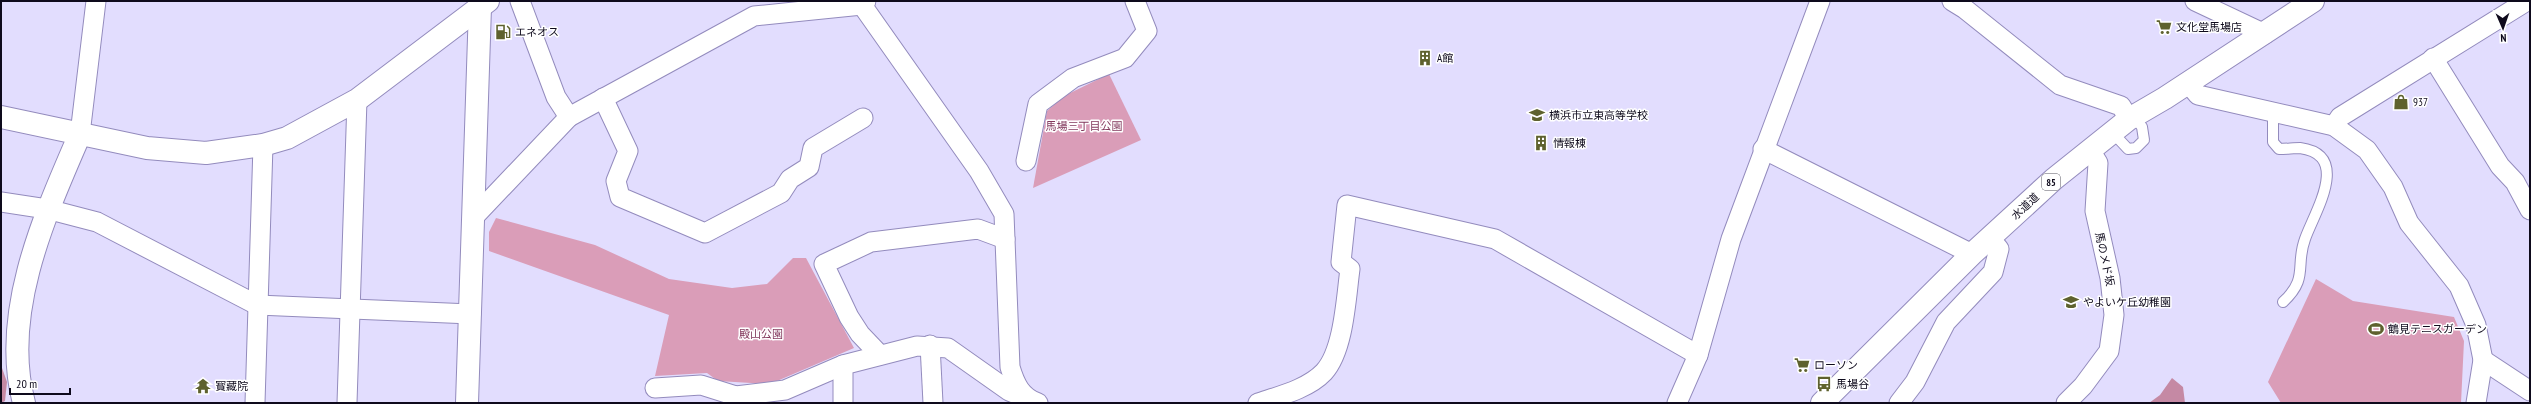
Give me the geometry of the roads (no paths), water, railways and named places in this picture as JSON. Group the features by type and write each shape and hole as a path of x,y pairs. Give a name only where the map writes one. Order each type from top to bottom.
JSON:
{"street":[{"path":"24,403 18,385 16,367 18,312 27,270 47,209 80,134 96,1"},
{"path":"520,1 556,97 569,117"},
{"path":"1026,161 1038,104 1074,78 1125,58 1147,31 1135,1"},
{"path":"1677,403 1698,355 1731,239 1820,1"},
{"path":"2195,1 2265,34"},
{"name":"水道道","path":"1822,403 1972,254 2054,179 2125,122 2265,34 2313,1"},
{"path":"2334,126 2340,117 2527,1"},
{"path":"1,117 147,148 206,153 263,146 287,138 357,100 481,3"},
{"path":"466,403 481,3"},
{"path":"473,218 569,117 603,98 754,16 864,3 979,171 1004,214 1010,367 1017,387 1034,402"},
{"path":"1962,4 2060,85 2121,106 2125,122"},
{"path":"2433,58 2500,166 2515,182 2530,210"},
{"path":"2188,83 2198,95 2334,126 2367,150 2393,186 2409,223 2459,286 2476,325 2483,360 2476,403"},
{"path":"603,98 628,151 616,181 620,197 705,233 781,193 790,179 809,167 813,148 851,135 863,118"},
{"path":"347,403 357,100"},
{"path":"254,403 263,146"},
{"path":"1764,149 1972,254"},
{"name":"馬のメド坂","path":"2066,403 2083,386 2109,351 2114,315 2110,278 2095,211 2098,163 2090,150"},
{"path":"1,202 47,209 97,222 257,305 470,314"},
{"path":"1258,403 1298,389 1323,372 1333,356 1340,332 1350,269 1341,262 1347,204 1494,239 1698,355"},
{"path":"880,355 860,334 849,317 824,264 871,242 978,229 1005,239"},
{"path":"1899,403 1915,382 1946,322 1993,272 1999,249 1990,238"},
{"path":"655,388 701,386 736,396 785,390 843,365 917,346 930,345 948,348 1009,391 1034,402"},
{"path":"930,345 933,403"},
{"path":"2483,360 2530,391"},
{"path":"843,365 843,403"}],"lane":[{"path":"2273,112 2273,142 2279,149 2300,148 2314,152 2327,168 2328,177 2322,197 2304,240 2301,275 2293,290 2283,302"}],"place":[{"name":"文化堂馬場店","path":"2164,27"},
{"name":"エネオス","path":"503,32"},
{"name":"A館","path":"1425,58"},
{"name":"937","path":"2401,102"},
{"name":"横浜市立東高等学校","path":"1537,115"},
{"name":"情報棟","path":"1541,143"},
{"name":"やよいケ丘幼稚園","path":"2071,302"},
{"name":"鶴見テニスガーデン","path":"2376,329"},
{"name":"ローソン","path":"1802,365"},
{"name":"馬場谷","path":"1824,384"},
{"name":"寳藏院","path":"203,386"}],"park label":[{"name":"馬場三丁目公園","path":"1084,126"},
{"name":"殿山公園","path":"761,334"}]}
